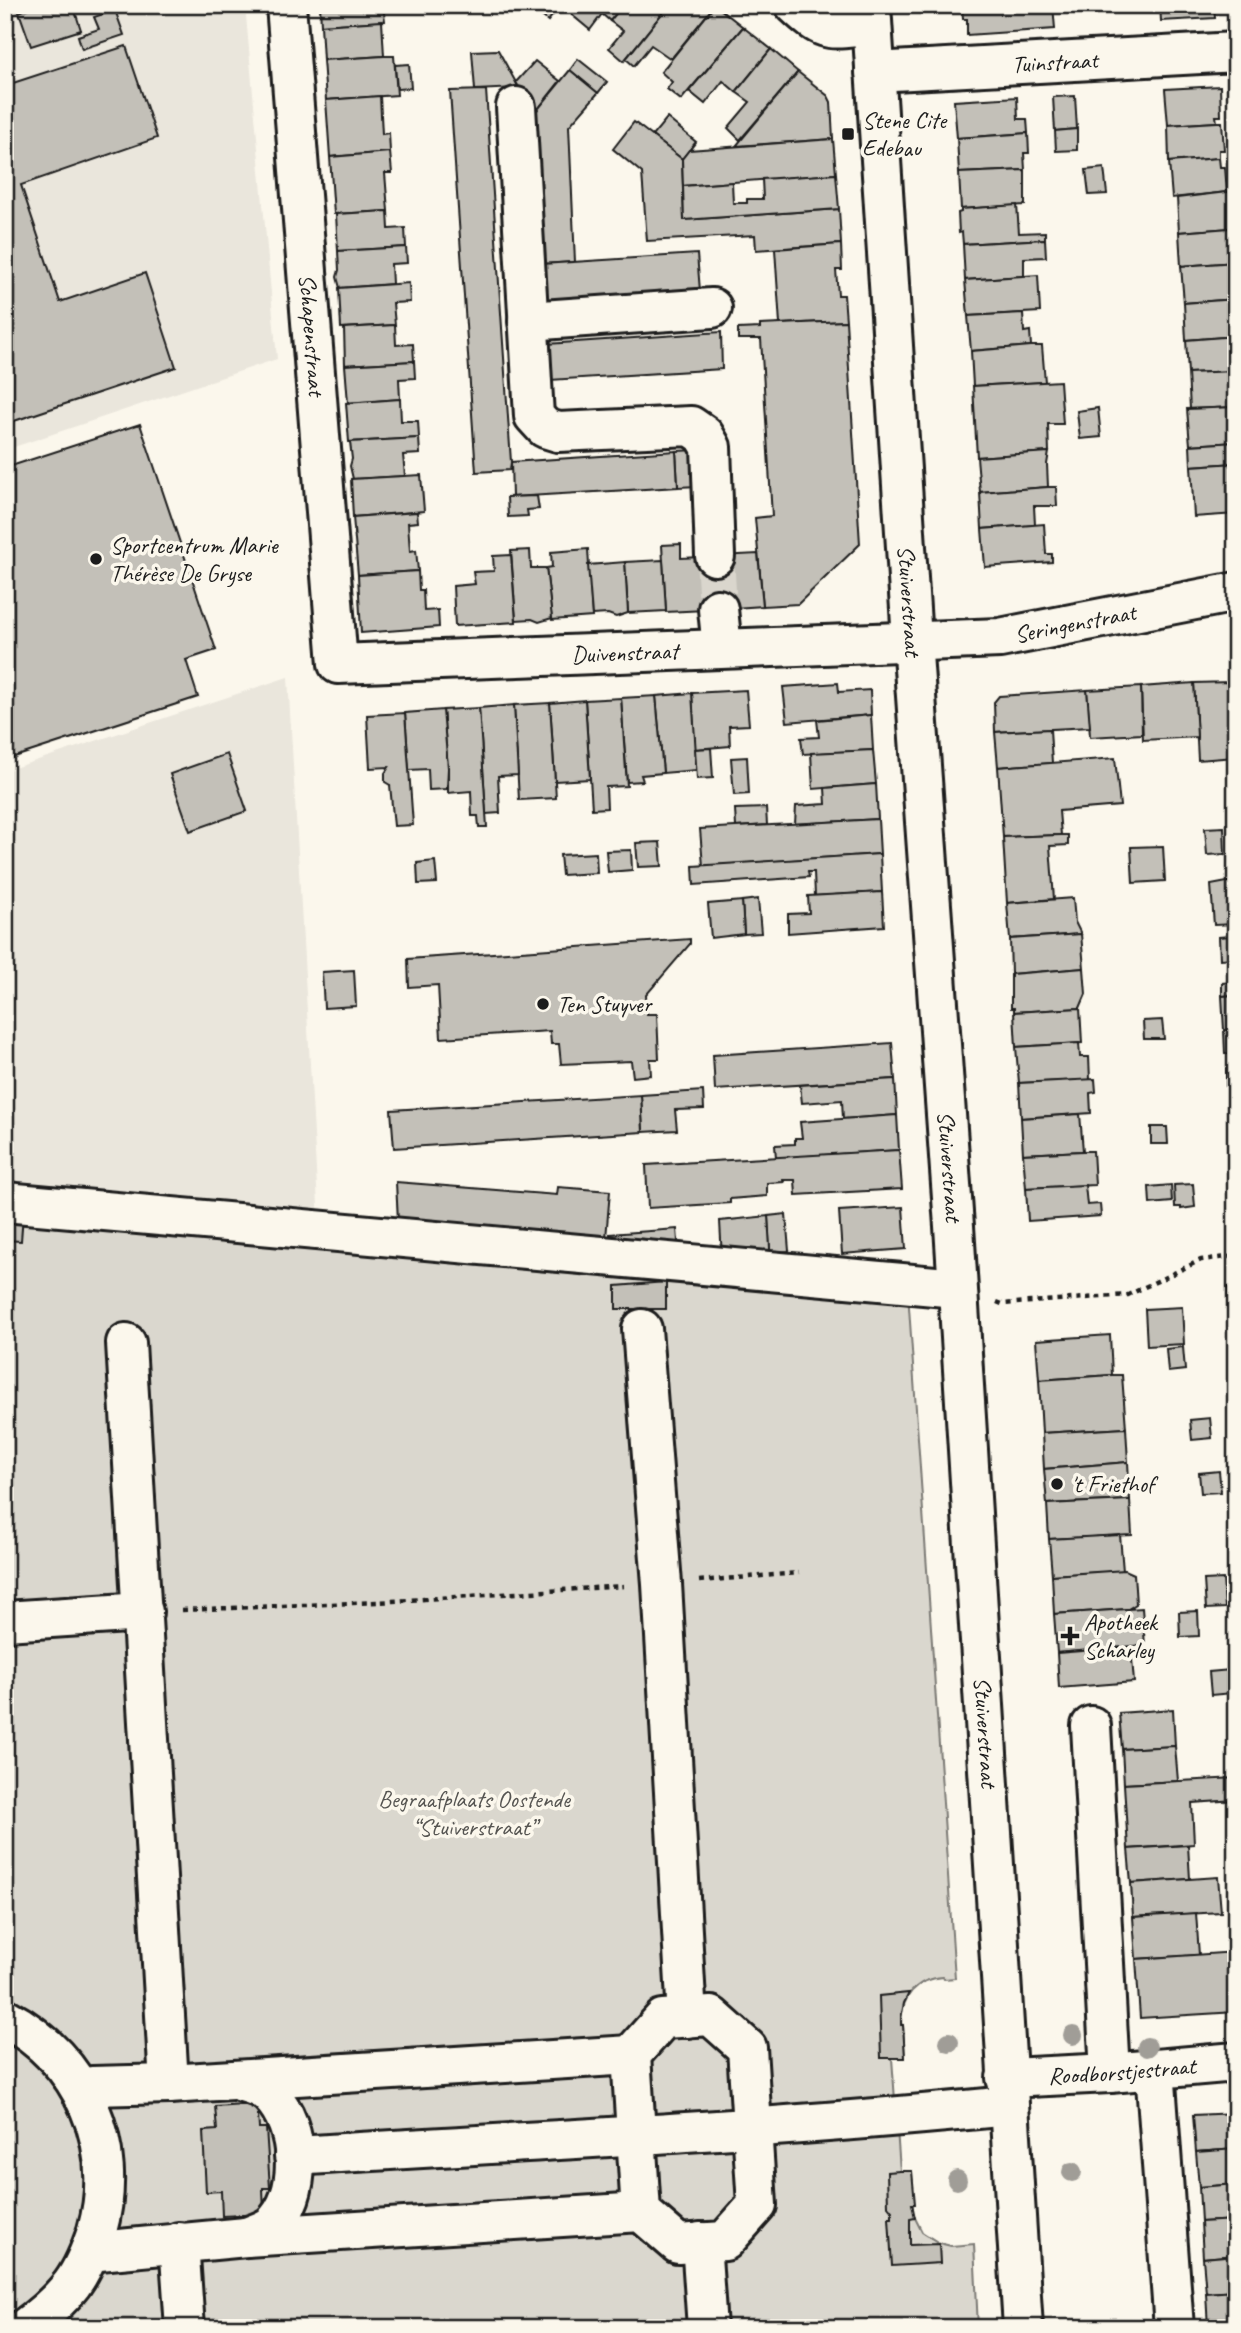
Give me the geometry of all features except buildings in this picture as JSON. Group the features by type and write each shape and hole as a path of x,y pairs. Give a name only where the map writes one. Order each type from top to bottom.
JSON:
{"street":[{"name":"Schapenstraat","path":"286,5 338,664"},
{"path":"795,5 814,23 827,29 871,15"},
{"name":"Stuiverstraat","path":"871,15 957,1288 1023,2328"},
{"name":"Tuinstraat","path":"875,72 1236,52"},
{"path":"516,107 534,416 545,428 558,432 691,426 704,435 711,447 715,556"},
{"path":"528,321 712,308"},
{"name":"Seringenstraat","path":"912,640 1000,638 1236,592"},
{"path":"718,609 722,648"},
{"name":"Duivenstraat","path":"338,664 912,640"},
{"path":"5,1202 957,1288"},
{"path":"642,1329 662,1584 687,2018"},
{"path":"126,1343 169,2084"},
{"path":"5,1621 142,1612"},
{"path":"1091,1726 1110,2073"},
{"path":"82,2090 92,2086 169,2084 631,2055 663,2019 711,2016 747,2048 757,2205 725,2241 678,2244 641,2212 246,2237 99,2251 92,2247"},
{"path":"5,2018 27,2030 58,2057 82,2090 97,2127 105,2167 103,2208 92,2247 73,2283 46,2313 25,2328"},
{"path":"631,2055 641,2212"},
{"name":"Roodborstjestraat","path":"294,2155 896,2118 1007,2092 1110,2073 1236,2062"},
{"path":"1155,2068 1174,2328"},
{"path":"236,2080 259,2087 270,2095 279,2107 292,2138 294,2155 291,2190 278,2218 269,2228 246,2237"},
{"path":"179,2242 185,2328"},
{"path":"701,2242 707,2328"}],"path":[{"path":"957,1288 1002,1304 1128,1295 1200,1260 1236,1256"},
{"path":"142,1612 378,1602 799,1573"}],"shaded area":[{"path":"5,5 245,5 277,359 5,450"},
{"path":"288,677 319,1223 5,1192 5,771"}],"green space":[{"name":"Begraafplaats Oostende “Stuiverstraat”","path":"5,1192 907,1278 955,1978 933,1978 912,1991 902,2014 905,2058 892,2058 900,2171 912,2171 913,2214 922,2232 939,2243 951,2246 974,2244 978,2328 5,2328"}],"tunnel":[{"path":"715,556 718,609"}],"place":[{"name":"Stene Cite Edebau","path":"848,134"},
{"name":"Sportcentrum Marie Thérèse De Gryse","path":"96,559"},
{"name":"Ten Stuyver","path":"543,1004"},
{"name":"'t Friethof","path":"1057,1484"},
{"name":"Apotheek Scharley","path":"1070,1636"}]}
